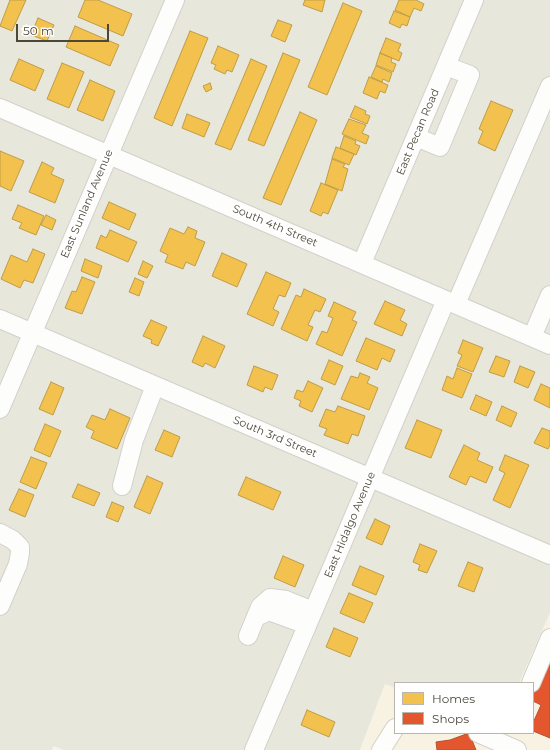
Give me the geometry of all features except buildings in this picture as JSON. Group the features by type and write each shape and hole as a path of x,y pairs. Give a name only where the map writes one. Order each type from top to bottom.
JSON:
{"street":[{"name":"East Sunland Avenue","path":"0,408 175,0"},
{"name":"East Pecan Road","path":"362,264 474,0"},
{"path":"416,137 440,147 470,75 446,66"},
{"name":"East Hidalgo Avenue","path":"254,750 369,478 550,86"},
{"name":"South 4th Street","path":"0,108 550,345"},
{"path":"532,337 550,295"},
{"name":"South 3rd Street","path":"0,319 550,555"},
{"path":"122,486 134,440 155,386"},
{"path":"0,533 13,540 20,547 20,553 18,564 0,606"},
{"path":"248,636 256,617 270,611 310,618"},
{"path":"531,682 550,638"},
{"path":"381,750 394,730"},
{"path":"481,734 511,743"}],"shaded area":[{"path":"0,0 550,0 550,613 519,682 394,682 394,688 385,684 360,750 64,750 53,746 52,750 0,750"},
{"path":"550,613 550,750 360,750 385,684 394,688 394,734 534,734 534,682 519,682"}]}
